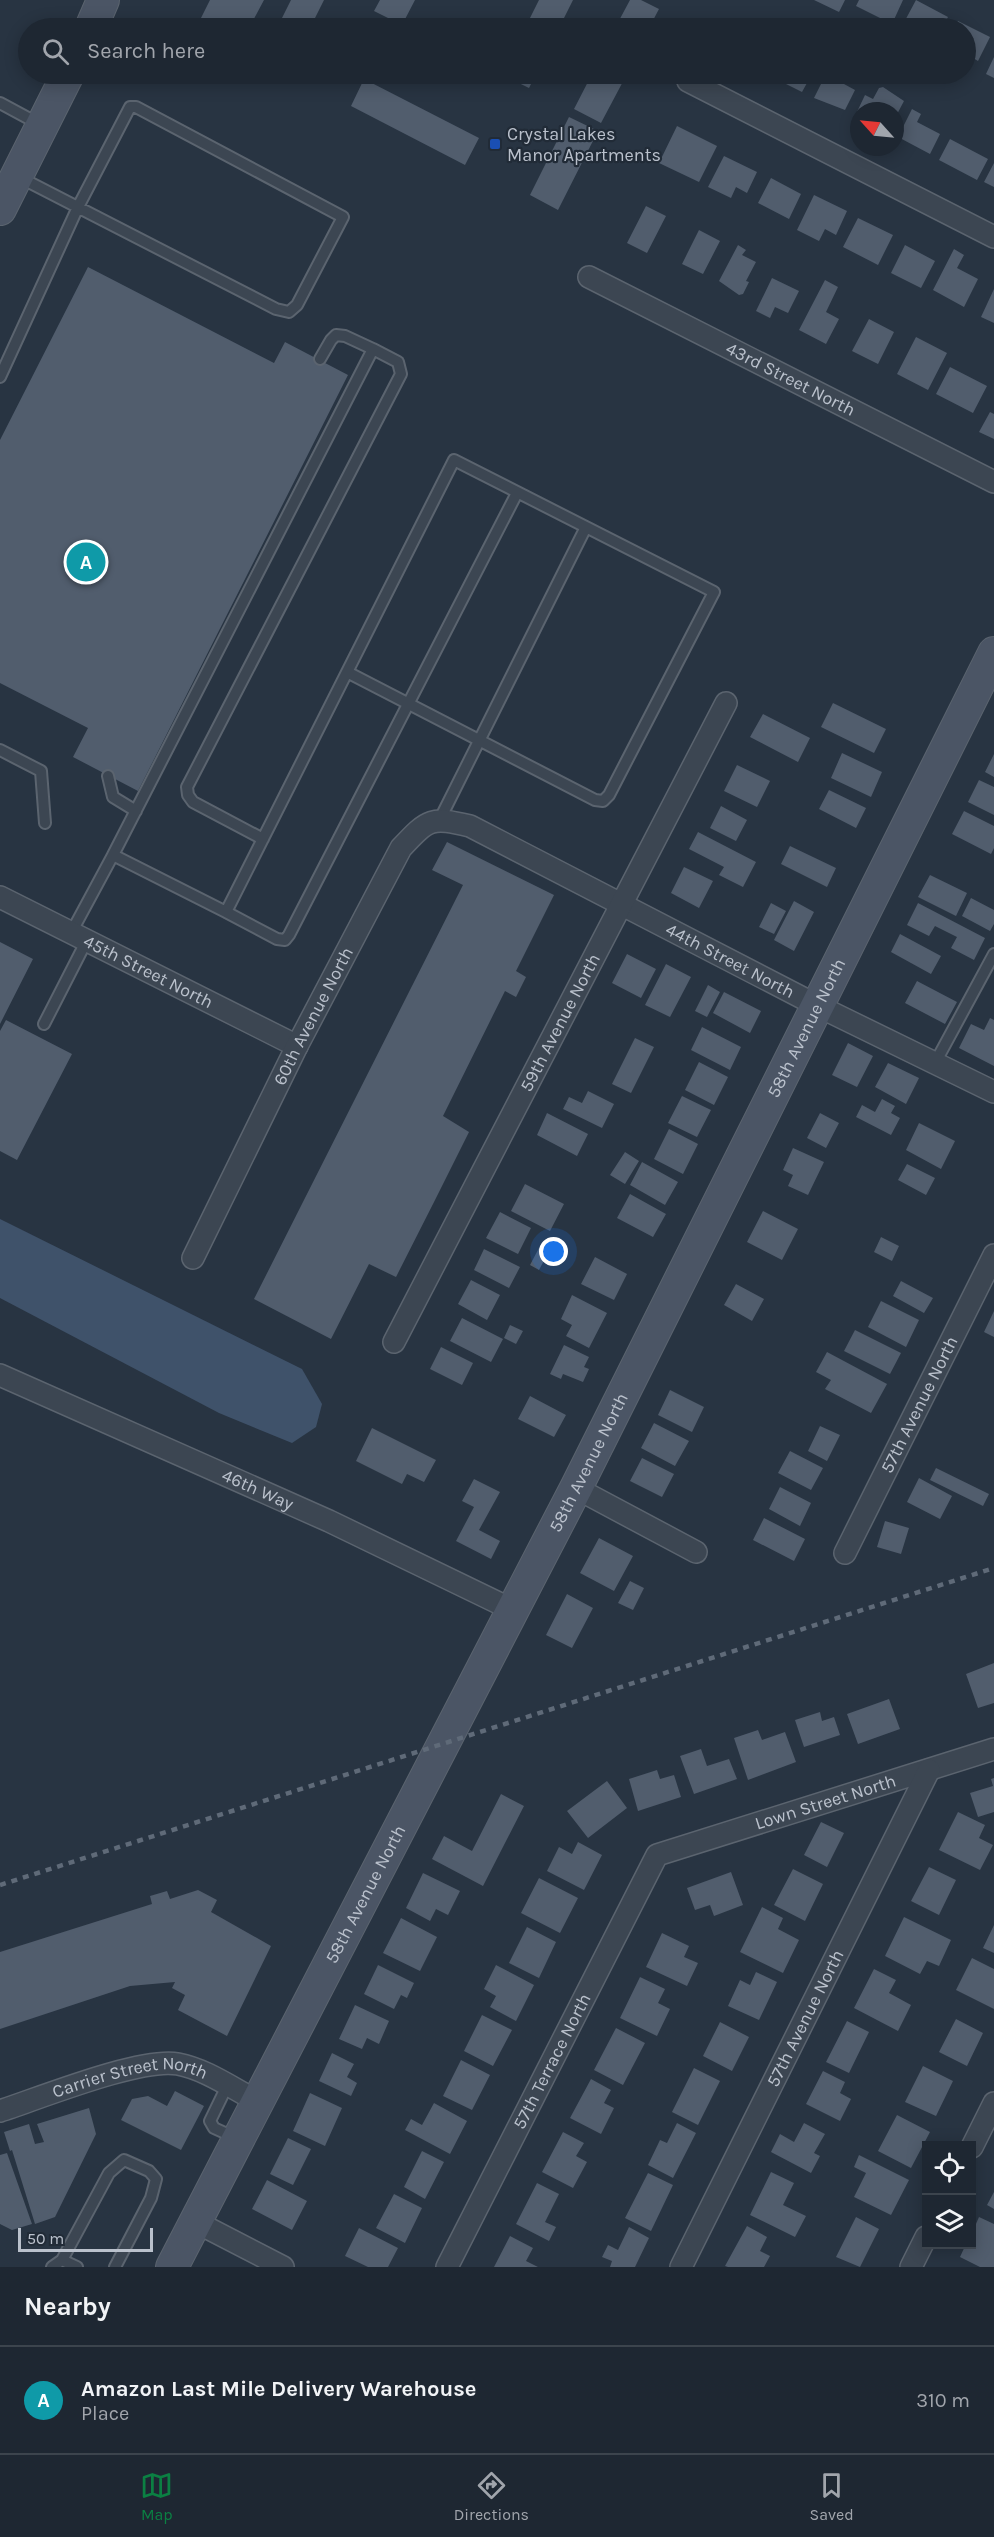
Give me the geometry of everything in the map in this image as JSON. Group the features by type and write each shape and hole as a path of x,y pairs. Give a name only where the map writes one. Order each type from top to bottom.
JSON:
{"street":[{"path":"95,18 103,0"},
{"path":"0,209 63,84"},
{"path":"694,84 994,237"},
{"name":"43rd Street North","path":"589,277 994,482"},
{"name":"58th Avenue North","path":"172,2267 576,1488 994,653"},
{"name":"59th Avenue North","path":"394,1342 726,703"},
{"name":"44th Street North","path":"440,819 470,826 818,1006 994,1092"},
{"name":"60th Avenue North","path":"194,1258 297,1046 401,848 420,827 440,819"},
{"name":"45th Street North","path":"0,897 297,1046"},
{"name":"57th Avenue North","path":"844,1553 994,1255"},
{"name":"46th Way","path":"0,1375 329,1521 513,1610"},
{"path":"576,1488 696,1552"},
{"name":"Lown Street North","path":"657,1855 994,1749"},
{"name":"57th Avenue North","path":"681,2267 929,1770"},
{"name":"57th Terrace North","path":"447,2267 657,1855"},
{"name":"Carrier Street North","path":"0,2111 149,2064 179,2064 257,2101"},
{"path":"975,2141 994,2103"},
{"path":"196,2222 284,2267"},
{"path":"911,2267 922,2246"}],"lane":[{"path":"0,103 41,125"},
{"path":"0,377 78,207 130,107 136,107 343,217 297,305 289,312 276,309 78,207 16,175"},
{"path":"263,838 193,802 188,795 187,788 400,374 398,362 345,336 336,335 320,359"},
{"path":"44,1024 113,855 373,349"},
{"path":"226,912 263,838 454,460 714,592 609,795 603,801 595,800 347,672"},
{"path":"113,855 278,939 285,940 290,935 517,493"},
{"path":"440,819 586,527"},
{"path":"0,750 41,771 45,823"},
{"path":"108,776 113,797 136,810"},
{"path":"936,1063 994,954"},
{"path":"227,2086 211,2117 211,2125 238,2139"},
{"path":"52,2267 62,2260 109,2173 123,2160 150,2171 156,2179 151,2198 115,2267"},
{"path":"62,2260 77,2267"}],"water":[{"path":"0,1219 302,1369 322,1404 316,1427 292,1443 219,1413 0,1298"}],"building":[{"path":"210,0 264,0 254,18 201,18"},
{"path":"291,0 324,0 315,18 282,18"},
{"path":"380,0 415,0 406,18 388,18 374,11"},
{"path":"539,0 573,0 564,18 530,18"},
{"path":"630,0 641,0 659,9 654,18 620,18"},
{"path":"814,0 845,0 839,12"},
{"path":"859,0 903,0 895,18 880,18 856,6"},
{"path":"916,0 948,17 947,18 906,18"},
{"path":"976,30 990,37 978,61 976,60"},
{"path":"994,57 994,78 986,74"},
{"path":"362,84 374,84 479,138 465,165 351,106"},
{"path":"587,84 622,84 601,123 574,109"},
{"path":"786,84 806,84 802,92"},
{"path":"821,84 844,84 855,90 845,110 814,98"},
{"path":"883,87 903,102 862,102 865,95 873,99 879,88"},
{"path":"912,109 921,114 917,122 940,134 930,154 904,140 904,125"},
{"path":"569,117 598,131 558,210 530,195"},
{"path":"677,126 717,146 699,182 659,163"},
{"path":"950,139 988,159 977,180 939,160"},
{"path":"724,156 757,172 747,193 736,187 731,198 708,187"},
{"path":"994,163 994,187 984,182"},
{"path":"771,178 801,194 789,219 758,203"},
{"path":"814,195 847,211 836,235 825,229 819,241 797,230"},
{"path":"646,206 666,216 647,253 627,243"},
{"path":"858,218 893,235 878,265 843,247"},
{"path":"699,230 720,241 703,274 682,264"},
{"path":"738,245 746,250 742,255 756,262 746,281 749,282 743,294 739,295 719,281"},
{"path":"905,245 935,261 921,288 891,273"},
{"path":"954,249 964,255 957,268 978,279 964,307 933,290"},
{"path":"88,267 274,363 285,342 348,375 138,791 73,757 88,728 0,683 0,440"},
{"path":"772,278 799,291 788,313 775,307 770,318 756,311"},
{"path":"825,280 838,287 826,312 839,319 826,344 799,330"},
{"path":"994,289 994,323 981,317"},
{"path":"869,319 894,332 878,364 852,351"},
{"path":"916,337 947,353 928,390 897,374"},
{"path":"950,367 987,386 973,413 936,394"},
{"path":"990,412 994,414 994,439 979,432"},
{"path":"833,703 886,729 874,753 821,727"},
{"path":"763,714 810,738 798,762 750,737"},
{"path":"842,753 882,772 871,797 831,778"},
{"path":"994,754 994,777 985,772"},
{"path":"737,765 770,781 757,807 724,791"},
{"path":"979,780 994,787 994,815 968,802"},
{"path":"829,790 866,808 856,828 819,809"},
{"path":"721,806 747,820 736,841 710,828"},
{"path":"964,811 994,826 994,848 991,854 952,834"},
{"path":"698,832 756,862 743,887 719,875 724,867 689,849"},
{"path":"447,842 554,895 516,971 526,977 516,997 505,991 443,1116 469,1132 433,1204 396,1277 369,1264 331,1339 254,1299 463,885 432,870"},
{"path":"790,846 836,868 827,887 781,864"},
{"path":"684,867 713,881 699,908 671,893"},
{"path":"930,875 967,893 956,916 918,897"},
{"path":"971,898 994,910 994,924 990,931 962,916"},
{"path":"794,901 814,912 794,951 774,940"},
{"path":"771,903 786,911 774,934 759,927"},
{"path":"918,903 985,938 974,960 951,948 957,937 935,926 929,936 907,925"},
{"path":"900,934 941,956 931,974 891,952"},
{"path":"0,942 33,959 0,1024"},
{"path":"627,954 656,969 641,998 612,983"},
{"path":"666,964 691,977 670,1017 645,1005"},
{"path":"917,981 957,1002 945,1024 905,1003"},
{"path":"708,985 720,992 707,1017 695,1011"},
{"path":"724,992 761,1011 750,1033 713,1013"},
{"path":"990,1018 994,1020 994,1066 959,1048 971,1024 984,1030"},
{"path":"6,1020 72,1054 17,1160 0,1151 0,1031"},
{"path":"702,1027 741,1047 730,1070 691,1050"},
{"path":"635,1038 654,1047 631,1093 612,1084"},
{"path":"848,1043 873,1056 857,1087 832,1075"},
{"path":"699,1062 728,1077 714,1105 685,1090"},
{"path":"888,1063 919,1078 906,1104 875,1087"},
{"path":"588,1091 614,1104 602,1128 563,1109 569,1097 582,1103"},
{"path":"682,1096 711,1110 697,1137 668,1123"},
{"path":"882,1099 895,1106 891,1113 900,1118 891,1135 856,1117 862,1105 875,1112"},
{"path":"547,1113 588,1134 577,1156 537,1135"},
{"path":"820,1113 839,1123 826,1148 807,1138"},
{"path":"919,1123 955,1141 941,1169 906,1150"},
{"path":"669,1129 698,1144 683,1174 654,1159"},
{"path":"793,1148 824,1162 808,1195 788,1186 793,1175 783,1170"},
{"path":"625,1152 639,1161 625,1184 610,1175"},
{"path":"642,1162 678,1182 665,1205 630,1185"},
{"path":"907,1164 935,1178 926,1195 898,1180"},
{"path":"525,1184 564,1204 550,1231 511,1211"},
{"path":"630,1194 666,1214 653,1237 617,1218"},
{"path":"763,1211 798,1229 782,1260 747,1242"},
{"path":"500,1212 531,1228 518,1254 486,1238"},
{"path":"881,1237 899,1246 892,1261 874,1252"},
{"path":"539,1248 548,1253 539,1270 530,1265"},
{"path":"484,1249 520,1267 509,1288 474,1270"},
{"path":"595,1257 627,1274 614,1300 581,1284"},
{"path":"471,1280 500,1295 487,1320 458,1304"},
{"path":"901,1281 933,1298 924,1313 893,1296"},
{"path":"736,1284 764,1299 752,1321 724,1305"},
{"path":"572,1295 607,1313 589,1348 566,1336 572,1325 561,1319"},
{"path":"881,1301 919,1320 906,1347 868,1327"},
{"path":"994,1311 994,1337 984,1332"},
{"path":"462,1318 503,1339 491,1362 450,1341"},
{"path":"510,1325 523,1331 516,1344 504,1338"},
{"path":"855,1330 901,1353 890,1374 844,1351"},
{"path":"564,1345 589,1357 584,1367 589,1369 583,1382 563,1374 561,1379 550,1374"},
{"path":"441,1347 473,1363 462,1385 430,1369"},
{"path":"827,1352 887,1384 871,1413 825,1389 831,1380 816,1372"},
{"path":"670,1390 704,1407 692,1432 658,1415"},
{"path":"530,1396 566,1415 554,1437 518,1419"},
{"path":"654,1423 689,1441 675,1466 641,1448"},
{"path":"820,1426 840,1435 827,1461 808,1451"},
{"path":"372,1428 436,1460 424,1482 407,1474 402,1484 356,1461"},
{"path":"790,1451 823,1468 811,1490 778,1473"},
{"path":"642,1458 674,1474 662,1497 630,1481"},
{"path":"936,1468 989,1494 983,1506 930,1480"},
{"path":"919,1478 952,1496 940,1519 907,1502"},
{"path":"474,1479 500,1492 479,1530 500,1541 491,1559 456,1541 474,1507 462,1501"},
{"path":"780,1487 811,1503 800,1526 769,1509"},
{"path":"764,1518 805,1539 794,1561 753,1540"},
{"path":"885,1521 909,1528 901,1554 877,1547"},
{"path":"599,1538 633,1556 614,1591 580,1573"},
{"path":"630,1581 644,1588 633,1610 618,1603"},
{"path":"567,1594 593,1608 572,1648 546,1635"},
{"path":"994,1663 994,1703 978,1708 966,1674"},
{"path":"889,1699 900,1729 858,1744 847,1714"},
{"path":"820,1712 822,1721 834,1717 840,1735 804,1747 795,1720"},
{"path":"758,1730 762,1740 785,1732 796,1762 748,1780 734,1738"},
{"path":"701,1749 707,1766 729,1759 737,1779 694,1794 680,1756"},
{"path":"657,1770 660,1779 674,1775 681,1797 638,1811 629,1779"},
{"path":"994,1778 994,1812 978,1817 970,1793 993,1786 991,1779"},
{"path":"607,1781 627,1808 588,1838 567,1811"},
{"path":"501,1794 524,1806 483,1886 432,1859 444,1836 472,1851"},
{"path":"958,1812 985,1825 979,1838 993,1845 980,1870 939,1850"},
{"path":"821,1822 844,1833 827,1867 804,1855"},
{"path":"578,1842 602,1855 584,1890 547,1871 559,1847 572,1854"},
{"path":"929,1867 956,1880 939,1915 911,1901"},
{"path":"793,1869 823,1884 805,1921 774,1905"},
{"path":"731,1872 743,1905 714,1916 710,1905 695,1910 687,1888"},
{"path":"423,1873 460,1891 448,1915 436,1909 430,1921 406,1908"},
{"path":"539,1878 578,1898 560,1933 521,1913"},
{"path":"198,1890 217,1900 211,1912 271,1946 227,2036 178,2010 185,1995 172,1988 175,1982 130,1986 0,2029 0,1952 152,1904 150,1896 167,1891 170,1899"},
{"path":"762,1907 783,1918 778,1929 799,1940 783,1973 740,1952"},
{"path":"904,1917 951,1940 939,1966 927,1961 920,1974 885,1956"},
{"path":"401,1918 437,1937 420,1971 383,1953"},
{"path":"994,1925 994,1953 983,1948"},
{"path":"527,1927 556,1942 539,1978 509,1963"},
{"path":"662,1933 689,1946 684,1957 698,1963 687,1986 646,1967"},
{"path":"972,1958 994,1969 994,2009 956,1990"},
{"path":"378,1965 414,1983 407,1998 401,1995 394,2009 364,1994"},
{"path":"496,1965 534,1985 516,2021 490,2007 496,1996 484,1989"},
{"path":"874,1969 896,1980 889,1993 911,2005 898,2031 854,2008"},
{"path":"756,1972 777,1982 759,2020 728,2006 740,1980 750,1985"},
{"path":"640,1977 665,1989 658,2003 670,2009 657,2036 620,2018"},
{"path":"355,2005 389,2021 379,2044 367,2038 362,2049 339,2039"},
{"path":"482,2015 512,2030 493,2066 464,2051"},
{"path":"956,2019 983,2033 967,2066 939,2052"},
{"path":"847,2021 869,2032 849,2073 826,2062"},
{"path":"720,2022 749,2037 732,2071 703,2056"},
{"path":"616,2028 645,2043 623,2085 594,2070"},
{"path":"332,2053 354,2064 347,2077 357,2083 351,2096 319,2081"},
{"path":"461,2060 490,2075 472,2110 443,2096"},
{"path":"923,2066 953,2081 936,2116 905,2102"},
{"path":"694,2068 720,2081 698,2125 672,2112"},
{"path":"823,2071 845,2082 840,2093 851,2099 840,2121 806,2104"},
{"path":"591,2079 611,2090 604,2103 614,2108 601,2134 570,2118"},
{"path":"175,2091 204,2106 181,2150 121,2120 132,2099 148,2096 167,2106"},
{"path":"310,2093 342,2108 325,2146 293,2131"},
{"path":"434,2103 467,2121 450,2154 405,2130 411,2119 422,2125"},
{"path":"89,2108 96,2134 55,2217 35,2224 12,2150 10,2151 4,2132 29,2124 35,2144 44,2142 37,2124"},
{"path":"897,2115 930,2132 925,2141 922,2141 922,2147 911,2168 878,2151"},
{"path":"677,2123 696,2133 673,2178 648,2165 660,2140 667,2143"},
{"path":"804,2123 825,2134 814,2153 820,2156 811,2173 771,2152 780,2134 794,2142"},
{"path":"563,2132 584,2143 576,2156 587,2162 573,2188 542,2172"},
{"path":"288,2138 311,2149 293,2185 270,2174"},
{"path":"422,2151 444,2162 425,2199 404,2187"},
{"path":"7,2153 32,2224 12,2230 0,2224 0,2155"},
{"path":"859,2155 909,2180 891,2215 854,2197 866,2173 854,2167"},
{"path":"771,2172 794,2183 783,2205 806,2216 795,2237 750,2215"},
{"path":"648,2173 673,2185 651,2231 625,2218"},
{"path":"267,2180 307,2201 292,2230 252,2209"},
{"path":"537,2183 559,2194 545,2222 556,2227 549,2241 516,2224"},
{"path":"994,2192 994,2209 987,2205"},
{"path":"394,2194 422,2208 405,2243 376,2228"},
{"path":"856,2217 879,2229 860,2267 836,2257"},
{"path":"979,2217 994,2224 994,2267 980,2267 960,2257 964,2249 976,2249 976,2224"},
{"path":"747,2226 767,2237 760,2251 770,2256 764,2267 725,2266"},
{"path":"629,2227 649,2238 635,2267 610,2267 612,2261 602,2257 608,2245 618,2250"},
{"path":"359,2228 398,2248 388,2267 368,2267 345,2256"},
{"path":"510,2236 533,2248 526,2261 538,2267 494,2267"}],"railway":[{"path":"0,1885 994,1568"}],"place":[{"name":"Crystal Lakes Manor Apartments","path":"495,144"},
{"name":"Amazon Last Mile Delivery Warehouse","path":"86,562"}]}
